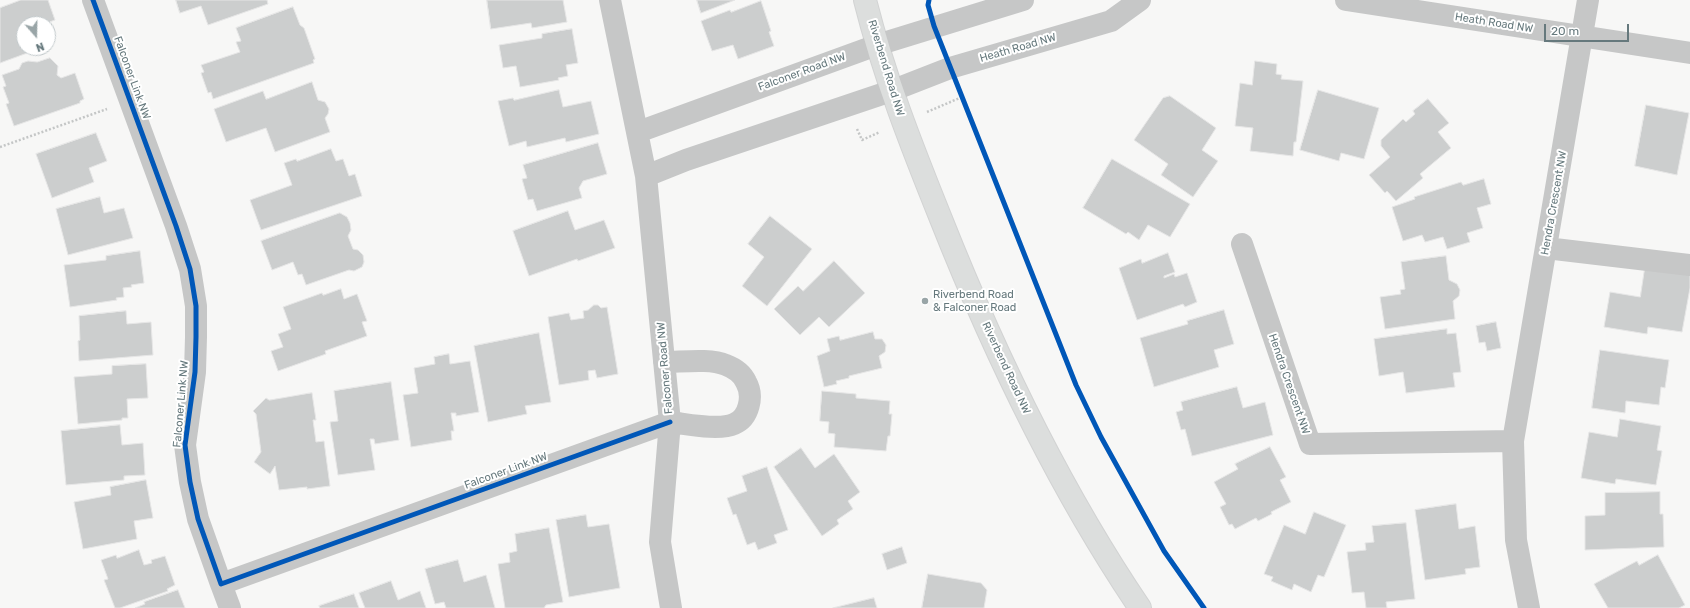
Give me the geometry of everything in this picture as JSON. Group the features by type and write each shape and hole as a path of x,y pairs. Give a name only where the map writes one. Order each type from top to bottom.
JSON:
{"main road":[{"name":"Riverbend Road NW","path":"865,0 891,91 970,290 1008,373 1079,511 1140,608"}],"street":[{"name":"Falconer Link NW","path":"93,0 176,226 190,269 196,306 195,372 185,445 190,482 198,519 221,584 670,422"},
{"name":"Falconer Road NW","path":"610,0 646,176 670,422 660,542 671,608"},
{"path":"877,45 934,26 1023,0"},
{"name":"Heath Road NW","path":"891,91 950,68 1111,21 1140,0"},
{"name":"Heath Road NW","path":"1346,0 1690,53"},
{"name":"Hendra Crescent NW","path":"1529,608 1516,540 1513,441 1588,0"},
{"name":"Falconer Road NW","path":"638,132 877,45"},
{"path":"646,176 686,160 891,91"},
{"name":"Hendra Crescent NW","path":"1242,244 1310,444 1513,441"},
{"path":"1546,248 1690,265"},
{"path":"664,362 705,362 724,364 738,370 747,382 750,401 746,414 735,424 722,427 670,422"},
{"path":"221,584 230,608"}],"path":[{"path":"950,68 1076,385 1101,437 1164,551 1204,608"},
{"path":"0,147 130,101"}],"building":[{"path":"21,0 48,0 54,16 16,16 16,56 19,56 0,63 0,8"},
{"path":"176,0 267,0 268,4 208,25 201,6 180,13"},
{"path":"487,0 563,0 567,22 532,28 531,23 491,29"},
{"path":"697,0 735,0 701,13"},
{"path":"761,1 771,31 769,32 774,46 738,59 733,45 712,51 701,21 730,10 731,12"},
{"path":"293,7 300,25 304,28 315,59 313,60 314,63 213,99 211,92 208,93 201,73 204,72 201,65 240,52 236,42 241,41 236,28"},
{"path":"572,29 578,63 566,65 568,76 558,78 559,80 520,87 516,66 503,68 499,45 542,38 542,34"},
{"path":"50,58 58,66 57,75 61,78 75,73 84,99 80,101 80,103 14,126 6,104 9,103 3,87 6,86 2,75 19,69 22,63 28,61 37,62"},
{"path":"1255,61 1277,64 1276,74 1282,75 1281,79 1303,81 1293,156 1250,151 1253,128 1235,126 1240,83 1252,85"},
{"path":"312,82 318,100 325,102 329,109 325,118 330,132 275,152 266,128 226,142 214,109 263,91 266,99"},
{"path":"559,90 563,107 591,101 599,134 566,142 565,138 527,147 526,141 509,146 498,101 513,98 514,100"},
{"path":"1318,90 1379,108 1364,159 1341,153 1339,161 1300,150"},
{"path":"1170,96 1216,128 1202,150 1218,161 1193,197 1161,175 1168,164 1134,140 1163,98"},
{"path":"1428,99 1449,123 1438,132 1451,148 1420,174 1423,178 1396,201 1387,191 1385,193 1369,175 1390,157 1381,146 1381,140 1403,119 1406,122 1415,114 1413,111"},
{"path":"1646,105 1689,113 1677,175 1635,166"},
{"path":"96,133 107,161 89,168 94,182 52,198 36,154"},
{"path":"598,143 607,174 583,181 579,188 582,198 537,211 533,199 528,200 522,179 527,178 523,165"},
{"path":"331,149 336,161 343,159 349,176 355,174 362,196 261,230 250,200 292,185 284,163 296,159 297,161"},
{"path":"1112,159 1190,204 1170,237 1148,225 1139,240 1128,232 1126,234 1083,208"},
{"path":"1484,179 1491,204 1477,208 1483,228 1467,233 1470,242 1447,249 1443,237 1425,242 1422,235 1403,241 1392,207 1415,199 1414,197 1461,182 1463,185"},
{"path":"100,197 104,213 124,208 133,238 68,255 56,209"},
{"path":"568,211 575,230 604,220 615,248 578,261 577,259 529,276 513,231"},
{"path":"340,213 347,217 350,223 351,230 348,236 353,249 358,250 363,255 364,262 362,267 354,271 349,270 306,285 302,274 298,275 293,262 272,270 261,241"},
{"path":"770,216 812,249 767,306 742,286 764,257 748,244"},
{"path":"140,251 144,283 123,288 124,297 116,298 117,300 70,307 64,265 106,260 106,256"},
{"path":"1168,253 1175,272 1164,276 1164,278 1174,274 1175,277 1187,273 1197,302 1185,307 1183,304 1137,320 1119,268 1141,259 1142,263"},
{"path":"1446,256 1449,280 1457,284 1460,290 1459,296 1453,301 1455,319 1385,329 1380,297 1401,294 1400,290 1405,289 1401,262"},
{"path":"834,261 865,293 829,327 819,317 800,335 774,309 798,286 803,291"},
{"path":"1646,261 1690,269 1690,288 1682,332 1648,327 1647,334 1604,327 1610,292 1640,297"},
{"path":"341,289 344,299 357,294 367,321 362,322 367,336 325,351 326,354 278,371 271,351 283,347 278,334 291,329 283,307 322,293 323,295"},
{"path":"594,305 598,305 601,308 607,307 618,374 597,378 595,370 588,371 589,380 559,385 548,317 569,313 571,320 584,318 583,311 588,310"},
{"path":"1224,310 1234,344 1214,350 1219,367 1154,387 1140,338 1188,324 1187,321"},
{"path":"126,311 127,324 151,322 153,355 79,361 79,316"},
{"path":"1496,322 1501,348 1487,351 1485,342 1479,343 1476,326"},
{"path":"1447,329 1447,334 1456,333 1461,372 1453,373 1455,387 1406,393 1403,372 1379,376 1374,339"},
{"path":"873,332 875,339 882,339 886,345 885,352 879,356 882,368 849,376 849,378 836,381 837,384 824,387 817,356 830,351 827,339 839,336 840,340"},
{"path":"539,333 551,402 525,406 527,414 488,422 474,346"},
{"path":"1600,350 1669,360 1665,388 1661,387 1659,405 1626,401 1625,413 1592,408"},
{"path":"449,354 450,364 470,361 479,412 456,416 456,413 451,413 454,431 451,431 452,440 411,447 403,395 418,393 414,368 435,364 434,357"},
{"path":"146,364 148,398 127,399 128,418 122,418 122,420 78,424 74,377 112,374 112,366"},
{"path":"391,382 399,440 375,444 374,439 370,439 375,470 338,475 330,422 338,421 334,391"},
{"path":"1237,387 1243,408 1265,402 1273,435 1192,456 1185,429 1181,430 1176,412 1183,410 1181,402"},
{"path":"822,391 856,394 856,398 890,401 889,414 892,414 890,436 888,436 886,451 834,447 835,434 828,433 829,422 820,421"},
{"path":"312,393 316,420 313,420 316,442 324,441 330,486 279,490 275,466 270,474 254,462 261,452 256,414 253,411 266,398 269,400"},
{"path":"1620,419 1661,426 1657,450 1662,451 1656,485 1616,479 1615,484 1581,478 1589,432 1617,437"},
{"path":"120,425 122,445 143,443 145,475 124,476 124,480 66,485 61,431"},
{"path":"1270,447 1286,477 1280,480 1291,502 1271,512 1272,514 1258,521 1256,518 1235,529 1232,524 1229,525 1220,507 1226,504 1214,482 1238,469 1235,464"},
{"path":"801,448 815,468 834,454 860,492 848,501 853,509 837,520 839,524 822,536 774,467"},
{"path":"767,467 788,530 774,535 777,543 758,550 755,542 747,545 736,514 733,515 727,498 747,491 742,476"},
{"path":"146,480 153,518 134,521 137,539 83,549 74,502 111,495 110,487"},
{"path":"1660,492 1660,514 1663,514 1664,547 1585,550 1585,516 1605,515 1605,493"},
{"path":"1456,504 1459,529 1475,526 1480,567 1465,569 1466,574 1425,580 1415,510"},
{"path":"1314,512 1346,525 1324,577 1318,575 1311,592 1294,584 1292,590 1271,581 1273,577 1264,574 1284,525 1305,534"},
{"path":"586,515 588,527 609,524 620,588 569,597 556,520"},
{"path":"1406,523 1415,599 1386,602 1387,608 1366,608 1364,592 1352,593 1347,552 1366,550 1365,543 1374,542 1372,526"},
{"path":"549,528 563,602 546,605 544,608 505,608 498,564 510,562 509,553 517,551 515,534"},
{"path":"902,547 907,563 887,570 882,554"},
{"path":"139,550 144,565 152,563 151,560 165,556 175,585 167,589 168,591 120,608 115,608 104,580 108,579 101,560 116,555 117,558"},
{"path":"1658,555 1685,605 1679,608 1608,608 1594,584 1637,561 1639,565"},
{"path":"458,560 464,582 486,575 495,608 446,608 444,602 435,604 425,569"},
{"path":"928,574 981,583 987,590 984,608 922,608"},
{"path":"391,581 398,600 420,591 426,608 365,608 359,593"},
{"path":"178,590 185,608 135,608 145,604 144,602"},
{"path":"354,594 359,608 320,608 319,606"},
{"path":"874,598 877,608 833,608"}],"cycle path":[{"path":"93,0 176,226 190,269 196,306 196,337 195,372 185,445 190,482 198,519 221,584 670,422"},
{"path":"929,0 928,5 934,26 1076,385 1101,437 1164,551 1204,608"}],"place":[{"name":"Riverbend Road & Falconer Road","path":"925,301"}]}
